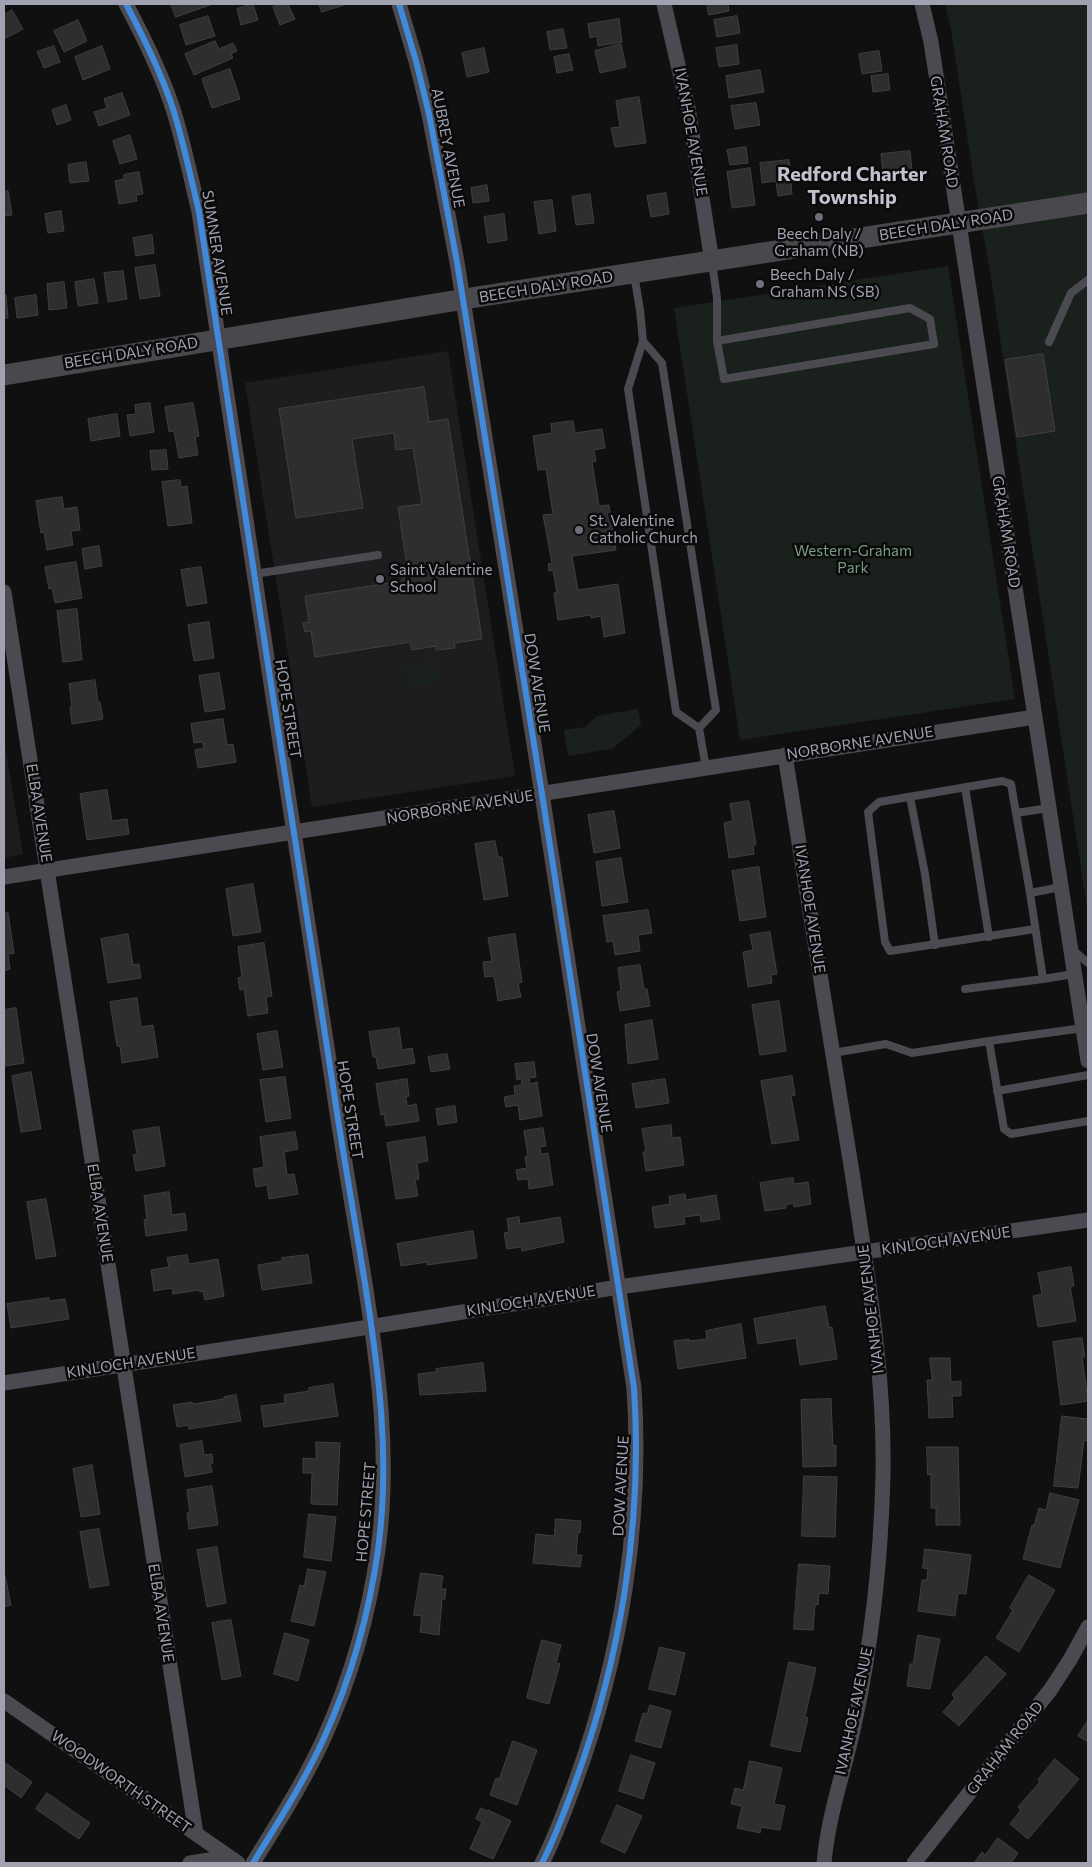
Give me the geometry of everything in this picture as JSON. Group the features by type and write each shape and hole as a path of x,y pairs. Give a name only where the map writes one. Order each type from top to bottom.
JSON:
{"main road":[{"name":"BEECH DALY ROAD","path":"4,375 218,339 1088,203"}],"street":[{"name":"SUMNER AVENUE","path":"126,4 158,71 174,110 199,212 218,339"},
{"name":"AUBREY AVENUE","path":"398,4 416,61 429,114 464,300"},
{"name":"IVANHOE AVENUE","path":"664,4 688,108 712,262"},
{"name":"GRAHAM ROAD","path":"922,4 931,42 1048,808 1088,1052"},
{"name":"DOW AVENUE","path":"464,300 619,1287 636,1422 636,1466 628,1569 612,1662 598,1714 568,1803 542,1863"},
{"name":"HOPE STREET","path":"218,339 334,1097 372,1326 382,1417 384,1476 378,1547 363,1627 345,1684 324,1737 286,1811 253,1863"},
{"name":"ELBA AVENUE","path":"4,592 196,1834"},
{"name":"NORBORNE AVENUE","path":"4,878 1035,716"},
{"name":"IVANHOE AVENUE","path":"785,755 864,1253 877,1349 881,1404 883,1472 875,1598 865,1670 853,1728 830,1814 824,1863"},
{"name":"KINLOCH AVENUE","path":"4,1383 619,1287 1088,1220"},
{"name":"GRAHAM ROAD","path":"914,1863 1051,1689 1088,1627"},
{"name":"WOODWORTH STREET","path":"4,1701 234,1860"},
{"path":"190,1863 234,1860"}],"lane":[{"path":"712,262 716,298 717,341 724,378 934,344 930,319 910,308 717,341"},
{"path":"634,273 640,310 642,341 628,389 676,712 699,728 706,768"},
{"path":"1049,342 1071,293 1088,280"},
{"path":"642,341 662,363 716,710 699,728"},
{"path":"254,574 378,555"},
{"path":"1035,929 890,951 885,942 868,812 878,802 1002,781 1011,784 1030,893 1043,979"},
{"path":"965,787 989,936"},
{"path":"910,796 935,945"},
{"path":"1016,813 1048,808"},
{"path":"1030,893 1061,887"},
{"path":"1070,948 1088,963"},
{"path":"965,989 1074,974"},
{"path":"833,1053 886,1044 912,1053 1083,1028"},
{"path":"989,1042 1004,1130 1011,1134 1088,1121"},
{"path":"997,1092 1088,1075"}],"shaded area":[{"name":"Saint Valentine School","path":"448,351 515,776 312,807 245,383"},
{"path":"4,738 23,854 4,858"}],"green space":[{"path":"945,4 1088,4 1088,914 989,266 974,182 951,29"},
{"name":"Western-Graham Park","path":"948,266 1015,699 740,740 674,308"},
{"path":"436,659 439,681 407,686 404,665"},
{"path":"638,709 641,725 612,749 568,756 564,730 585,727 597,716"}],"building":[{"path":"171,4 213,4 176,17"},
{"path":"253,4 258,20 241,25 237,9"},
{"path":"280,4 288,4 295,19 280,25 273,7"},
{"path":"319,4 347,4 322,12"},
{"path":"707,4 728,4 729,11 709,15"},
{"path":"12,10 23,29 6,38 4,34 4,15"},
{"path":"208,16 215,36 186,45 180,25"},
{"path":"737,16 740,33 717,37 714,20"},
{"path":"619,19 622,42 598,46 597,36 590,38 588,24"},
{"path":"78,20 87,41 64,52 54,31"},
{"path":"563,29 567,48 550,50 547,32"},
{"path":"215,41 219,49 233,43 237,51 231,54 233,58 194,75 185,54"},
{"path":"621,44 626,67 600,73 595,51"},
{"path":"737,45 739,64 719,67 716,48"},
{"path":"54,46 60,62 44,68 37,52"},
{"path":"102,46 110,69 83,80 75,57"},
{"path":"484,48 489,72 467,77 462,53"},
{"path":"879,51 882,71 862,74 859,54"},
{"path":"569,54 573,70 557,73 554,57"},
{"path":"230,69 240,99 212,108 202,79"},
{"path":"760,70 764,92 729,98 726,76"},
{"path":"888,74 890,90 873,92 871,76"},
{"path":"122,93 130,115 99,126 94,112 107,108 104,99"},
{"path":"639,97 646,143 615,147 611,128 620,127 616,101"},
{"path":"756,103 760,125 735,129 731,106"},
{"path":"66,105 71,120 57,125 52,110"},
{"path":"130,135 137,159 120,164 113,141"},
{"path":"746,147 748,163 730,165 727,150"},
{"path":"910,151 912,171 883,174 881,154"},
{"path":"789,160 792,194 778,196 776,181 762,183 760,163"},
{"path":"86,162 89,181 70,183 68,165"},
{"path":"750,168 755,205 732,208 727,172"},
{"path":"139,172 143,194 136,195 137,201 119,204 115,181 124,179 124,175"},
{"path":"487,185 489,201 473,203 471,188"},
{"path":"8,191 12,215 4,216 4,192"},
{"path":"666,193 669,214 651,217 647,196"},
{"path":"590,194 594,223 576,225 572,197"},
{"path":"552,200 556,231 539,234 534,202"},
{"path":"61,211 64,231 48,233 45,214"},
{"path":"504,214 507,240 488,243 484,217"},
{"path":"152,235 154,253 136,256 133,238"},
{"path":"155,265 160,296 140,299 135,268"},
{"path":"123,271 127,299 108,302 104,273"},
{"path":"94,279 98,303 78,306 75,282"},
{"path":"64,282 67,308 49,310 47,284"},
{"path":"6,295 8,318 4,318 4,296"},
{"path":"36,295 38,315 17,318 15,298"},
{"path":"1043,354 1055,431 1017,437 1005,360"},
{"name":"Saint Valentine School","path":"424,387 429,422 448,419 482,639 454,643 455,648 436,650 436,646 412,650 410,642 315,657 311,631 305,632 303,623 309,622 305,596 403,581 402,573 408,572 398,507 422,504 413,448 396,450 394,433 352,439 363,508 296,518 279,409"},
{"path":"150,403 154,432 130,436 127,415 136,414 135,405"},
{"path":"193,403 199,436 195,437 198,455 179,458 174,431 169,432 165,407"},
{"path":"117,414 120,436 91,441 88,419"},
{"name":"St. Valentine Catholic Church","path":"573,421 575,433 602,429 605,448 594,450 596,461 592,462 599,506 609,505 616,550 572,556 578,590 618,584 625,633 604,637 601,616 591,618 591,615 558,620 554,593 557,593 553,570 549,571 548,564 552,563 543,515 553,514 546,469 538,470 533,436 552,433 551,424"},
{"path":"166,450 168,469 152,470 150,451"},
{"path":"180,480 181,487 187,486 192,523 168,526 162,482"},
{"path":"62,497 64,509 77,507 80,530 71,531 73,545 47,550 44,532 41,533 36,501"},
{"path":"99,546 102,566 85,569 82,549"},
{"path":"76,562 82,598 55,603 52,588 49,589 45,567"},
{"path":"201,567 207,603 187,606 181,570"},
{"path":"77,609 82,660 63,662 57,611"},
{"path":"209,622 214,658 194,661 188,625"},
{"path":"219,673 225,709 205,712 199,676"},
{"path":"95,680 103,719 72,724 69,684"},
{"path":"223,719 227,745 233,744 236,762 198,768 195,750 204,748 202,742 194,743 191,724"},
{"path":"107,790 112,821 127,819 129,834 87,840 80,794"},
{"path":"749,801 756,845 753,845 754,854 729,858 724,823 733,821 730,804"},
{"path":"614,811 620,848 594,853 588,815"},
{"path":"495,841 498,857 502,857 508,896 484,900 475,844"},
{"path":"621,858 628,902 602,906 596,862"},
{"path":"759,867 766,917 740,921 732,871"},
{"path":"253,884 261,932 233,936 226,889"},
{"path":"648,910 652,933 638,935 640,951 615,955 613,941 607,942 603,916"},
{"path":"8,913 14,953 8,954 10,969 4,971 4,914"},
{"path":"770,932 777,974 771,975 772,983 748,987 743,952 753,950 750,935"},
{"path":"128,934 133,965 139,964 141,978 108,983 101,939"},
{"path":"515,934 522,982 518,983 521,997 498,1001 494,976 485,977 483,962 492,961 488,938"},
{"path":"264,943 272,996 266,997 268,1013 248,1016 244,989 240,990 238,978 242,977 238,947"},
{"path":"640,965 644,989 647,989 650,1006 620,1011 617,992 621,991 618,968"},
{"path":"137,998 141,1027 153,1025 158,1057 122,1063 120,1046 117,1046 110,1002"},
{"path":"779,1001 786,1051 760,1055 752,1005"},
{"path":"16,1008 24,1063 5,1066 4,1010"},
{"path":"652,1020 658,1059 628,1064 625,1025"},
{"path":"399,1028 402,1050 412,1048 415,1063 378,1069 376,1057 373,1057 369,1032"},
{"path":"277,1031 283,1067 263,1070 257,1034"},
{"path":"447,1054 450,1069 431,1072 428,1057"},
{"path":"534,1062 536,1077 529,1078 530,1084 537,1082 542,1116 520,1120 518,1105 506,1107 504,1097 515,1095 514,1086 522,1085 521,1079 517,1080 515,1064"},
{"path":"31,1072 41,1129 21,1132 12,1076"},
{"path":"792,1076 795,1095 791,1096 799,1140 772,1144 761,1081"},
{"path":"285,1077 291,1118 266,1122 260,1080"},
{"path":"407,1079 409,1096 406,1097 407,1106 416,1104 419,1121 386,1126 384,1114 381,1115 376,1084"},
{"path":"665,1079 669,1103 636,1108 632,1084"},
{"path":"455,1106 457,1122 438,1125 436,1109"},
{"path":"671,1125 672,1138 680,1137 684,1165 646,1171 643,1152 646,1152 642,1129"},
{"path":"159,1127 165,1166 136,1171 133,1155 137,1154 133,1131"},
{"path":"543,1128 546,1146 540,1147 541,1154 548,1153 553,1185 529,1189 528,1179 518,1180 516,1170 527,1168 525,1157 528,1156 524,1131"},
{"path":"295,1132 298,1149 284,1152 287,1175 294,1174 298,1194 269,1199 267,1185 256,1187 253,1169 264,1167 260,1137"},
{"path":"425,1137 428,1161 417,1163 419,1179 415,1180 418,1196 396,1199 387,1143"},
{"path":"793,1178 794,1184 808,1182 811,1204 794,1207 793,1203 786,1205 786,1208 765,1211 760,1183"},
{"path":"169,1192 172,1215 185,1213 187,1230 146,1236 144,1220 147,1219 144,1196"},
{"path":"685,1194 686,1200 716,1195 720,1219 701,1222 700,1215 684,1217 685,1224 655,1228 652,1207 670,1204 669,1197"},
{"path":"46,1199 56,1256 36,1259 27,1202"},
{"path":"519,1217 520,1224 560,1217 564,1242 522,1251 521,1247 507,1249 504,1233 509,1232 507,1219"},
{"path":"473,1231 477,1258 427,1265 427,1262 401,1266 397,1244"},
{"path":"187,1255 189,1264 218,1259 224,1296 205,1300 203,1291 200,1292 199,1290 173,1294 172,1288 154,1291 151,1270 169,1267 167,1258"},
{"path":"308,1255 312,1283 262,1290 258,1265 282,1261 282,1258"},
{"path":"1071,1267 1074,1286 1070,1286 1076,1321 1038,1327 1033,1296 1042,1294 1038,1273"},
{"path":"49,1298 49,1301 65,1299 69,1319 11,1328 7,1304"},
{"path":"825,1306 829,1328 832,1327 837,1359 800,1365 796,1338 758,1344 754,1319"},
{"path":"741,1324 746,1358 678,1369 674,1341 707,1339 706,1331"},
{"path":"1082,1338 1085,1357 1082,1357 1088,1401 1061,1405 1053,1342"},
{"path":"930,1358 950,1358 951,1382 961,1381 961,1396 952,1396 953,1417 929,1418 927,1380 932,1380"},
{"path":"483,1363 486,1391 420,1395 418,1374 436,1372 436,1369"},
{"path":"333,1384 338,1416 264,1427 261,1406 285,1403 284,1395 309,1391 309,1388"},
{"path":"236,1395 241,1421 189,1429 188,1425 177,1427 173,1405 192,1402 193,1404"},
{"path":"831,1399 833,1446 836,1445 836,1466 803,1467 801,1400"},
{"path":"1062,1416 1088,1419 1088,1441 1084,1440 1078,1488 1054,1486"},
{"path":"202,1441 204,1455 212,1454 213,1463 210,1463 212,1472 185,1477 180,1445"},
{"path":"316,1442 340,1443 337,1505 311,1504 312,1473 303,1473 303,1458 316,1459"},
{"path":"927,1447 958,1447 960,1525 936,1525 936,1508 931,1508 931,1474 928,1475"},
{"path":"92,1465 100,1514 81,1517 73,1469"},
{"path":"804,1476 837,1477 835,1537 802,1536"},
{"path":"212,1486 218,1525 189,1529 187,1513 190,1513 187,1490"},
{"path":"1050,1493 1079,1500 1060,1568 1023,1559 1032,1525 1034,1526 1039,1508 1046,1510"},
{"path":"309,1514 336,1517 331,1561 304,1557"},
{"path":"556,1519 581,1521 576,1555 582,1555 580,1567 533,1563 536,1534 554,1536"},
{"path":"99,1529 109,1585 90,1588 80,1532"},
{"path":"217,1547 226,1603 207,1607 197,1550"},
{"path":"925,1549 971,1555 966,1594 958,1593 955,1616 918,1611 922,1580 927,1580 928,1569 923,1568"},
{"path":"799,1564 830,1566 828,1594 819,1593 818,1605 815,1604 813,1630 794,1629"},
{"path":"308,1569 326,1572 314,1626 291,1621 300,1585 304,1586"},
{"path":"4,1571 11,1605 4,1607"},
{"path":"421,1573 443,1576 441,1589 446,1589 445,1599 442,1599 439,1635 420,1632 422,1616 414,1615"},
{"path":"1029,1575 1055,1590 1019,1652 996,1638 1013,1610 1010,1608"},
{"path":"231,1620 241,1676 222,1680 212,1623"},
{"path":"285,1633 309,1640 298,1681 274,1674"},
{"path":"918,1635 940,1639 930,1689 907,1686 910,1664 913,1664"},
{"path":"542,1640 561,1645 556,1663 560,1664 549,1704 527,1698"},
{"path":"660,1647 685,1653 675,1695 649,1689"},
{"path":"986,1656 1006,1674 959,1726 943,1712 955,1698 952,1695"},
{"path":"789,1662 816,1668 805,1717 808,1718 800,1752 771,1746"},
{"path":"650,1705 671,1711 661,1748 635,1741 643,1713 647,1714"},
{"path":"1088,1720 1088,1742 1078,1736"},
{"path":"513,1741 537,1750 517,1805 490,1795 496,1778 499,1779"},
{"path":"631,1755 655,1763 643,1799 619,1791"},
{"path":"1055,1759 1079,1779 1028,1839 1010,1824 1021,1810 1018,1807 1040,1782 1038,1780"},
{"path":"750,1761 782,1768 774,1804 785,1806 780,1830 761,1827 760,1833 737,1828 742,1806 731,1804 735,1788 743,1790"},
{"path":"4,1762 32,1782 21,1798 4,1785"},
{"path":"47,1793 90,1823 79,1839 36,1809"},
{"path":"617,1805 642,1816 625,1853 601,1842"},
{"path":"481,1808 511,1821 493,1859 470,1849 482,1822 476,1819"},
{"path":"998,1838 1018,1853 1011,1863 974,1863 982,1852 985,1855"}],"cycle path":[{"path":"126,4 152,56 174,112 199,212 336,1109 368,1306 381,1410 383,1445 382,1515 370,1598 358,1646 343,1692 324,1738 290,1802 253,1863"},
{"path":"399,4 429,114 457,262 634,1388 636,1438 635,1489 625,1588 616,1638 605,1687 591,1735 564,1814 542,1863"}],"place":[{"name":"Beech Daly / Graham (NB)","path":"819,217"},
{"name":"Beech Daly / Graham NS (SB)","path":"760,284"},
{"name":"St. Valentine Catholic Church","path":"579,530"},
{"name":"Saint Valentine School","path":"380,579"}],"district":[{"name":"Redford Charter Township","path":"852,186"}]}
